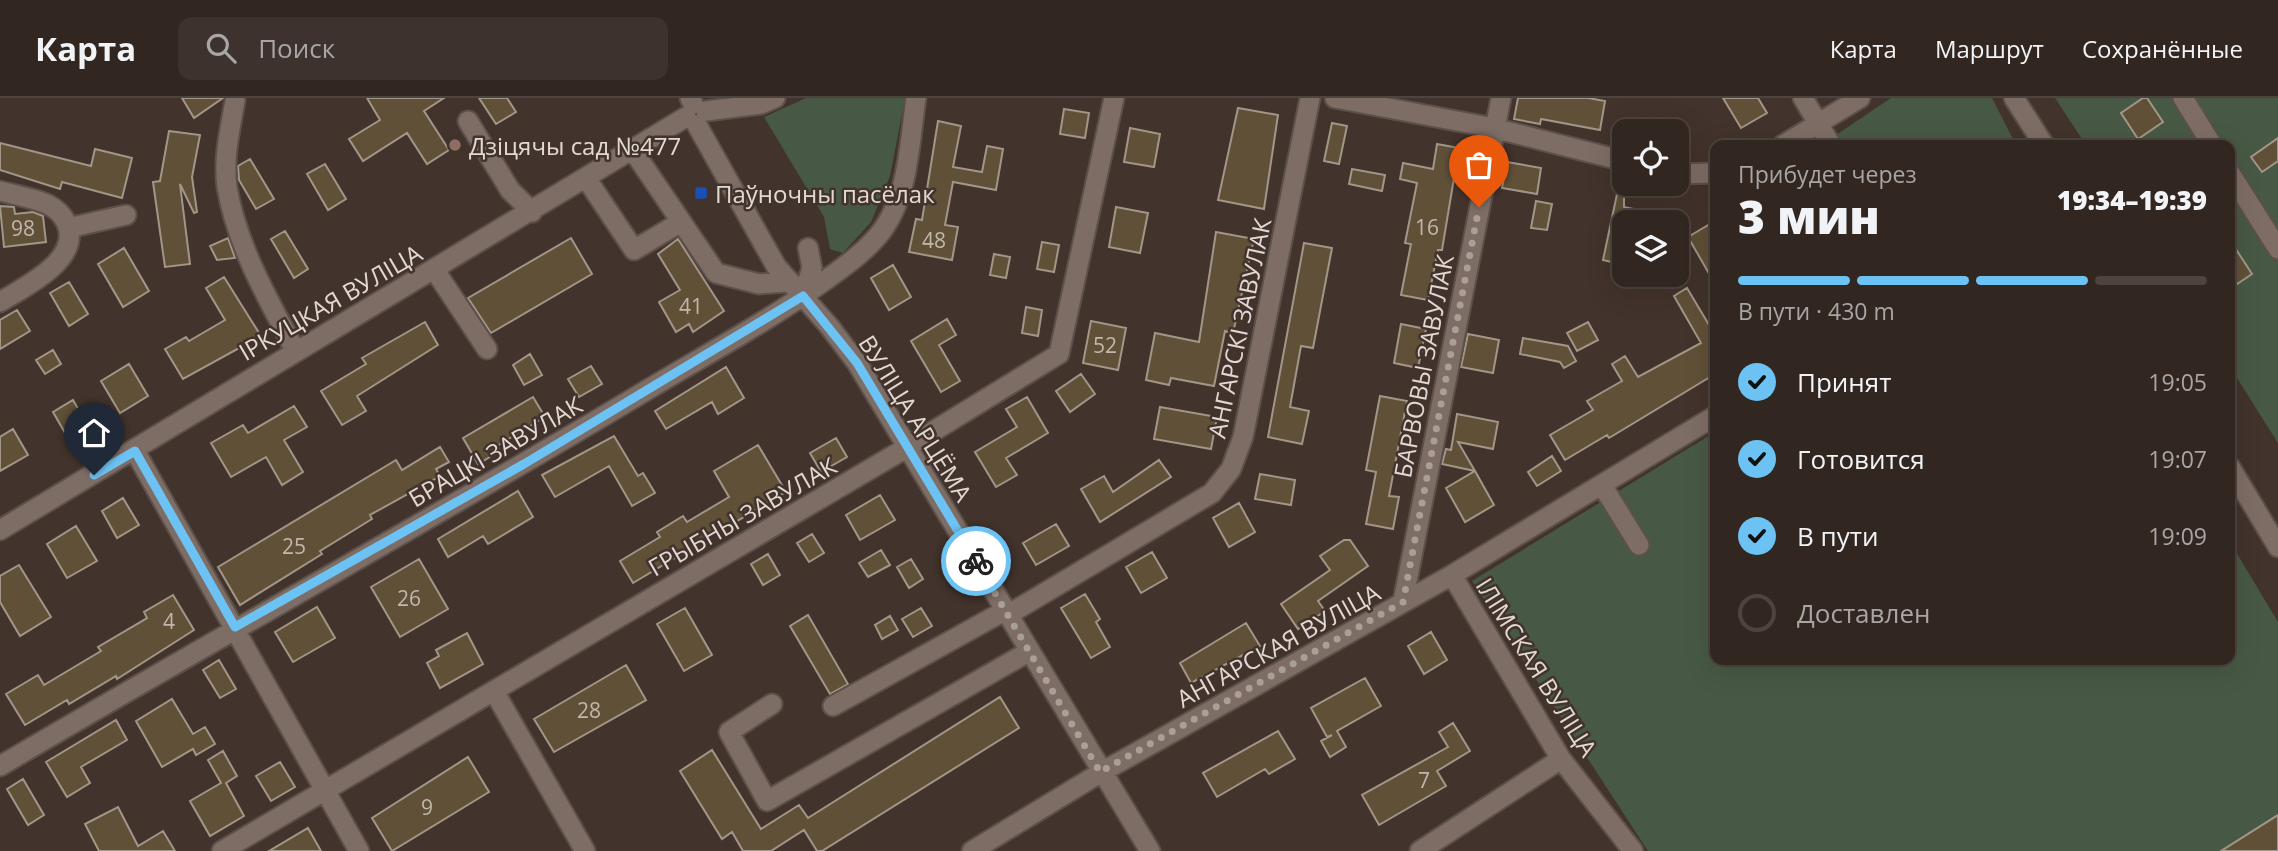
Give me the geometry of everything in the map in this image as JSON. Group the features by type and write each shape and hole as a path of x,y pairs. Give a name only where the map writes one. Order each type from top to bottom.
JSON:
{"street":[{"path":"694,111 761,104 775,98"},
{"name":"БРАЦКІ ЗАВУЛАК","path":"0,766 235,627 524,464 803,296 859,256 888,223 903,186 916,98"},
{"name":"ГРЫБНЫ ЗАВУЛАК","path":"222,851 1059,355 1114,98"},
{"name":"АНГАРСКІ ЗАВУЛАК","path":"833,706 1008,612 1212,494 1231,469 1243,437 1310,98"},
{"path":"1335,98 1494,128 1612,158"},
{"name":"БАРВОВЫ ЗАВУЛАК","path":"1403,602 1501,98"},
{"path":"1803,98 1828,140"},
{"path":"1792,140 1860,98"},
{"path":"2014,98 2041,140"},
{"path":"2183,98 2209,140"},
{"path":"235,102 227,142 227,187 258,282 295,350"},
{"name":"ІРКУЦКАЯ ВУЛІЦА","path":"0,530 135,451 295,350 532,212 694,111"},
{"name":"ВУЛІЦА АРЦЁМА","path":"694,111 787,282 803,296 857,363 906,448 1008,612 1100,772 1150,851"},
{"path":"468,121 510,190 532,212"},
{"path":"632,149 716,273 759,284 787,282"},
{"path":"1689,174 1710,173"},
{"path":"586,178 634,250 681,222"},
{"path":"2235,180 2276,241"},
{"path":"0,191 48,205 62,215 68,228 68,245 60,260 34,282 0,302"},
{"path":"68,228 126,215"},
{"path":"803,296 812,268 808,248"},
{"path":"433,269 487,349"},
{"name":"АНГАРСКАЯ ВУЛІЦА","path":"972,851 1100,772 1452,575 1710,419"},
{"path":"135,451 359,851"},
{"path":"2235,475 2278,547"},
{"path":"1602,485 1639,545"},
{"name":"ІЛІМСКАЯ ВУЛІЦА","path":"1452,575 1561,759 1633,851"},
{"path":"772,705 729,732 766,801 1030,651"},
{"path":"494,691 585,851"},
{"path":"1422,850 1561,759"}],"green space":[{"path":"806,98 905,98 890,176 871,222 843,253 830,249 824,217 764,117"},
{"path":"1891,98 1992,98 2013,140 1835,140 1833,137"},
{"path":"2055,98 2278,98 2278,443 2235,375 2235,140 2083,140"},
{"path":"1710,435 1710,665 2235,665 2235,550 2278,622 2278,815 2221,851 1648,851 1472,581"}],"building":[{"path":"182,98 223,98 194,118"},
{"path":"367,98 444,98 424,111 449,150 427,164 407,133 363,161 349,139 380,120"},
{"path":"479,98 507,98 516,112 496,124"},
{"path":"1518,98 1588,98 1605,101 1600,130 1541,119 1540,124 1514,119"},
{"path":"1723,98 1758,98 1767,113 1741,128"},
{"path":"2147,98 2163,122 2138,139 2121,113"},
{"path":"1238,108 1278,115 1264,209 1218,200"},
{"path":"1064,109 1089,113 1085,138 1060,134"},
{"path":"938,121 961,126 953,167 982,172 987,146 1003,149 996,190 953,182 945,225 958,227 952,260 909,252 916,219 922,220"},
{"path":"1332,123 1347,126 1339,164 1324,161"},
{"path":"1130,128 1160,134 1154,167 1124,162"},
{"path":"169,131 200,135 192,177 197,212 194,213 180,184 190,264 165,267 153,182 160,181"},
{"path":"2278,138 2278,161 2262,172 2251,157"},
{"path":"0,143 91,166 95,149 132,158 122,198 62,182 60,189 0,170"},
{"path":"1437,144 1459,148 1442,250 1438,250 1428,300 1401,295 1411,244 1405,243 1417,183 1400,179 1403,163 1433,169"},
{"path":"250,159 274,199 256,209 239,180 238,166"},
{"path":"1507,162 1541,168 1537,194 1502,188"},
{"path":"325,164 346,199 328,210 307,174"},
{"path":"1352,169 1385,175 1382,191 1349,184"},
{"path":"1617,196 1624,196 1624,207 1638,210 1614,210"},
{"path":"1536,201 1552,204 1547,230 1531,228"},
{"path":"0,206 14,207 15,214 33,212 43,216 46,242 4,247"},
{"path":"1116,207 1148,213 1140,253 1109,247"},
{"path":"1612,218 1612,262 1603,260"},
{"path":"1710,224 1710,275 1689,236"},
{"path":"285,231 308,269 294,278 271,239"},
{"path":"1216,232 1254,239 1233,333 1225,331 1214,386 1171,378 1169,385 1146,380 1155,333 1199,342"},
{"path":"228,238 235,258 217,260 210,246"},
{"path":"571,238 592,274 491,333 468,298"},
{"path":"678,239 724,311 693,332 689,324 676,332 659,302 680,290 658,254"},
{"path":"1042,242 1059,245 1054,272 1037,269"},
{"path":"1304,243 1332,248 1313,348 1301,346 1290,407 1309,411 1302,444 1268,437"},
{"path":"124,248 149,291 123,307 98,264"},
{"path":"2235,248 2252,274 2237,284 2235,281"},
{"path":"994,254 1010,257 1006,278 990,275"},
{"path":"893,265 911,297 889,310 871,278"},
{"path":"224,277 261,336 183,379 165,349 186,337 189,341 225,320 206,288"},
{"path":"69,282 88,314 69,326 50,293"},
{"path":"1687,288 1710,327 1710,377 1609,438 1607,435 1565,460 1550,435 1593,410 1587,401 1622,381 1612,364 1625,356 1638,377 1701,343 1674,296"},
{"path":"1026,307 1042,310 1038,336 1022,333"},
{"path":"17,310 30,331 0,349 0,320"},
{"path":"947,319 956,335 939,345 960,381 941,392 911,341"},
{"path":"1091,321 1126,328 1118,370 1083,363"},
{"path":"425,322 438,345 357,396 366,411 342,425 321,391 366,364 362,358"},
{"path":"1588,322 1598,340 1577,351 1567,333"},
{"path":"1401,324 1426,329 1418,368 1394,363"},
{"path":"1468,334 1499,340 1493,373 1461,367"},
{"path":"1523,338 1568,346 1576,361 1564,368 1560,362 1520,354"},
{"path":"53,350 61,364 45,374 36,360"},
{"path":"530,354 542,375 524,385 513,365"},
{"path":"129,364 148,396 120,413 101,381"},
{"path":"591,366 602,384 579,397 568,379"},
{"path":"726,367 744,398 718,414 712,402 666,429 655,411"},
{"path":"1081,374 1095,394 1070,412 1056,391"},
{"path":"1380,396 1407,401 1389,496 1399,497 1393,529 1366,524 1376,472 1366,470"},
{"path":"533,397 545,417 497,446 500,451 478,464 463,438"},
{"path":"1027,397 1048,433 1006,458 1017,475 996,487 975,452 1017,427 1006,409"},
{"path":"73,400 92,433 72,445 53,412"},
{"path":"294,406 307,427 284,440 303,472 282,485 266,457 231,477 211,443 243,425 248,433"},
{"path":"1160,407 1217,417 1211,449 1154,439"},
{"path":"1457,414 1498,422 1493,449 1458,442 1475,471 1442,464 1446,449 1451,450"},
{"path":"13,429 28,455 0,471 0,437"},
{"path":"614,436 638,476 643,473 655,493 632,506 609,466 555,497 542,475"},
{"path":"836,438 847,457 821,472 810,453"},
{"path":"758,445 786,492 633,583 620,561 660,537 657,532 683,516 687,522 729,497 714,471"},
{"path":"440,447 449,462 436,469 440,476 370,515 372,519 320,551 322,554 240,605 218,567 396,460 402,470"},
{"path":"1552,456 1561,471 1537,486 1528,472"},
{"path":"1159,460 1171,477 1100,522 1081,489 1104,476 1113,492"},
{"path":"1475,471 1494,505 1465,522 1446,488"},
{"path":"1260,474 1295,480 1291,505 1255,499"},
{"path":"518,491 533,517 488,544 483,536 448,557 438,539"},
{"path":"880,495 895,520 860,540 846,515"},
{"path":"123,498 139,525 117,538 102,511"},
{"path":"1239,503 1255,532 1229,547 1213,518"},
{"path":"1056,524 1069,546 1036,565 1023,543"},
{"path":"76,526 97,561 67,578 47,544"},
{"path":"812,534 824,553 809,562 797,543"},
{"path":"1344,540 1350,540 1368,566 1318,601 1325,611 1298,629 1281,604 1330,570 1320,556"},
{"path":"881,550 890,565 868,577 859,563"},
{"path":"1152,552 1167,578 1141,593 1126,567"},
{"path":"768,554 780,575 763,585 751,564"},
{"path":"419,559 448,609 400,637 371,587"},
{"path":"911,559 923,579 909,588 897,567"},
{"path":"19,565 51,617 20,636 0,602 0,576"},
{"path":"1085,594 1100,619 1096,622 1110,647 1091,658 1061,608"},
{"path":"173,595 194,630 117,679 116,676 69,704 67,700 25,725 6,694 38,675 44,685 101,651 98,647 147,618 144,612"},
{"path":"317,607 335,638 293,662 275,632"},
{"path":"685,608 712,655 684,671 657,624"},
{"path":"921,608 932,626 913,637 902,619"},
{"path":"808,615 848,684 830,694 790,626"},
{"path":"890,616 898,630 882,639 875,625"},
{"path":"1246,623 1260,646 1191,683 1180,663"},
{"path":"1431,632 1447,660 1424,674 1408,646"},
{"path":"467,633 483,664 440,688 427,663 439,656 436,650"},
{"path":"219,660 236,689 220,698 203,670"},
{"path":"626,665 646,700 554,752 534,719"},
{"path":"1365,678 1381,706 1337,731 1346,747 1330,757 1321,741 1332,735 1327,737 1311,708"},
{"path":"1000,697 1019,728 822,851 817,851 804,830 771,851 743,851 732,832 722,839 680,771 712,750 761,829 799,805 808,818"},
{"path":"172,699 193,734 205,727 215,744 196,755 193,749 162,767 136,721"},
{"path":"116,720 127,740 81,767 90,783 67,797 46,762"},
{"path":"1453,723 1470,751 1437,771 1446,786 1379,825 1362,795 1448,747 1439,732"},
{"path":"1278,731 1295,759 1269,774 1265,769 1217,797 1203,773"},
{"path":"223,751 237,776 226,783 244,816 210,836 190,801 221,783 208,760"},
{"path":"468,757 489,792 392,851 372,818"},
{"path":"280,762 295,787 271,801 256,776"},
{"path":"23,779 44,815 28,825 7,789"},
{"path":"118,807 138,846 163,831 175,851 99,851 85,824"},
{"path":"2278,815 2278,851 2221,851"},
{"path":"308,828 321,851 269,851"}],"way so far":[{"path":"976,561 1100,772 1403,602 1479,207"}],"place":[{"name":"Дзіцячы сад №477","path":"455,145"},
{"name":"Паўночны пасёлак","path":"701,193"}],"route":[{"path":"94,475 135,451 235,627 524,464 803,296 857,363 976,561"}]}
